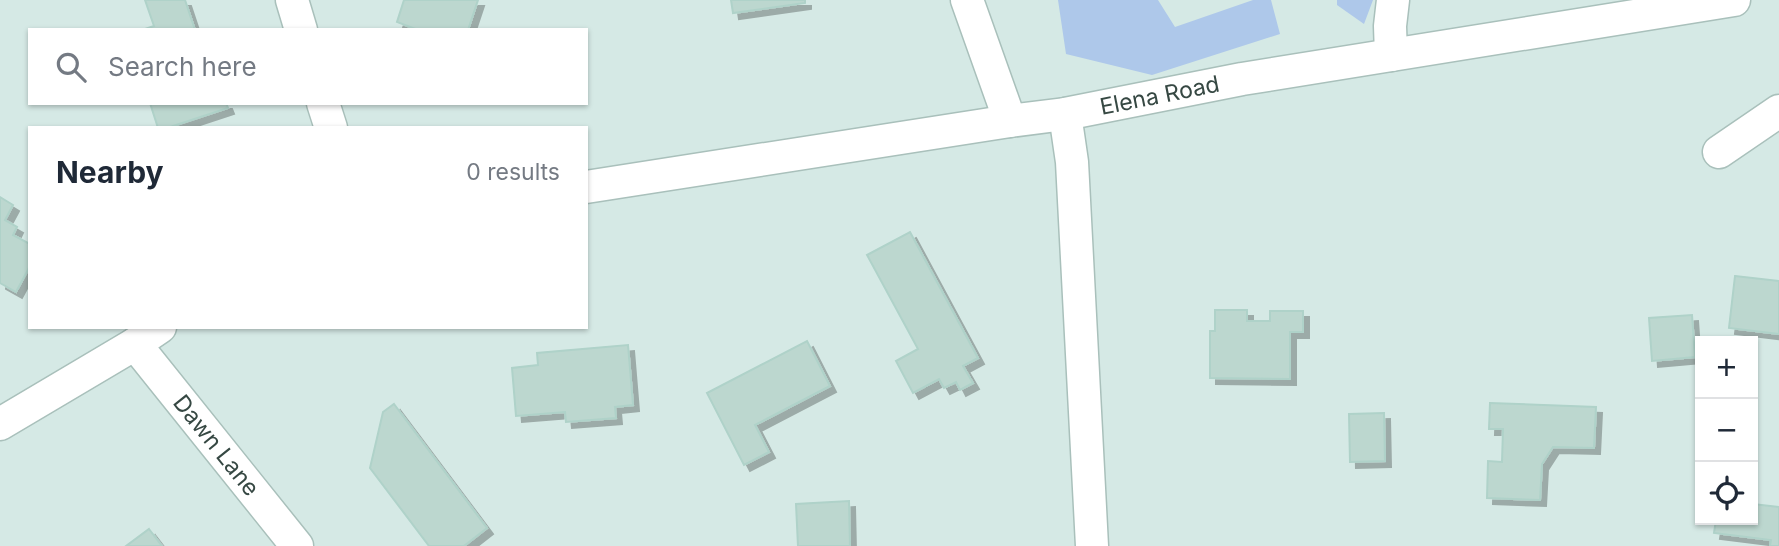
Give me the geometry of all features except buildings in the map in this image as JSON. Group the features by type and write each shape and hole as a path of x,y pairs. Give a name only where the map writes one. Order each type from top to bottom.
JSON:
{"street":[{"path":"292,0 300,28"},
{"path":"967,0 1010,121"},
{"path":"1391,55 1390,26 1394,0"},
{"name":"Elena Road","path":"588,187 1065,114 1242,79 1734,0"},
{"path":"324,105 330,126"},
{"path":"1719,152 1779,111"},
{"path":"1065,114 1072,162 1092,546"},
{"path":"0,424 147,336"},
{"name":"Dawn Lane","path":"147,336 297,546"}],"shaded area":[{"path":"0,0 1779,0 1779,546 0,546"},
{"path":"1058,0 1158,0 1175,27 1253,0 1271,0 1280,34 1152,75 1066,54"},
{"path":"1337,0 1373,0 1364,24 1337,5"}]}
